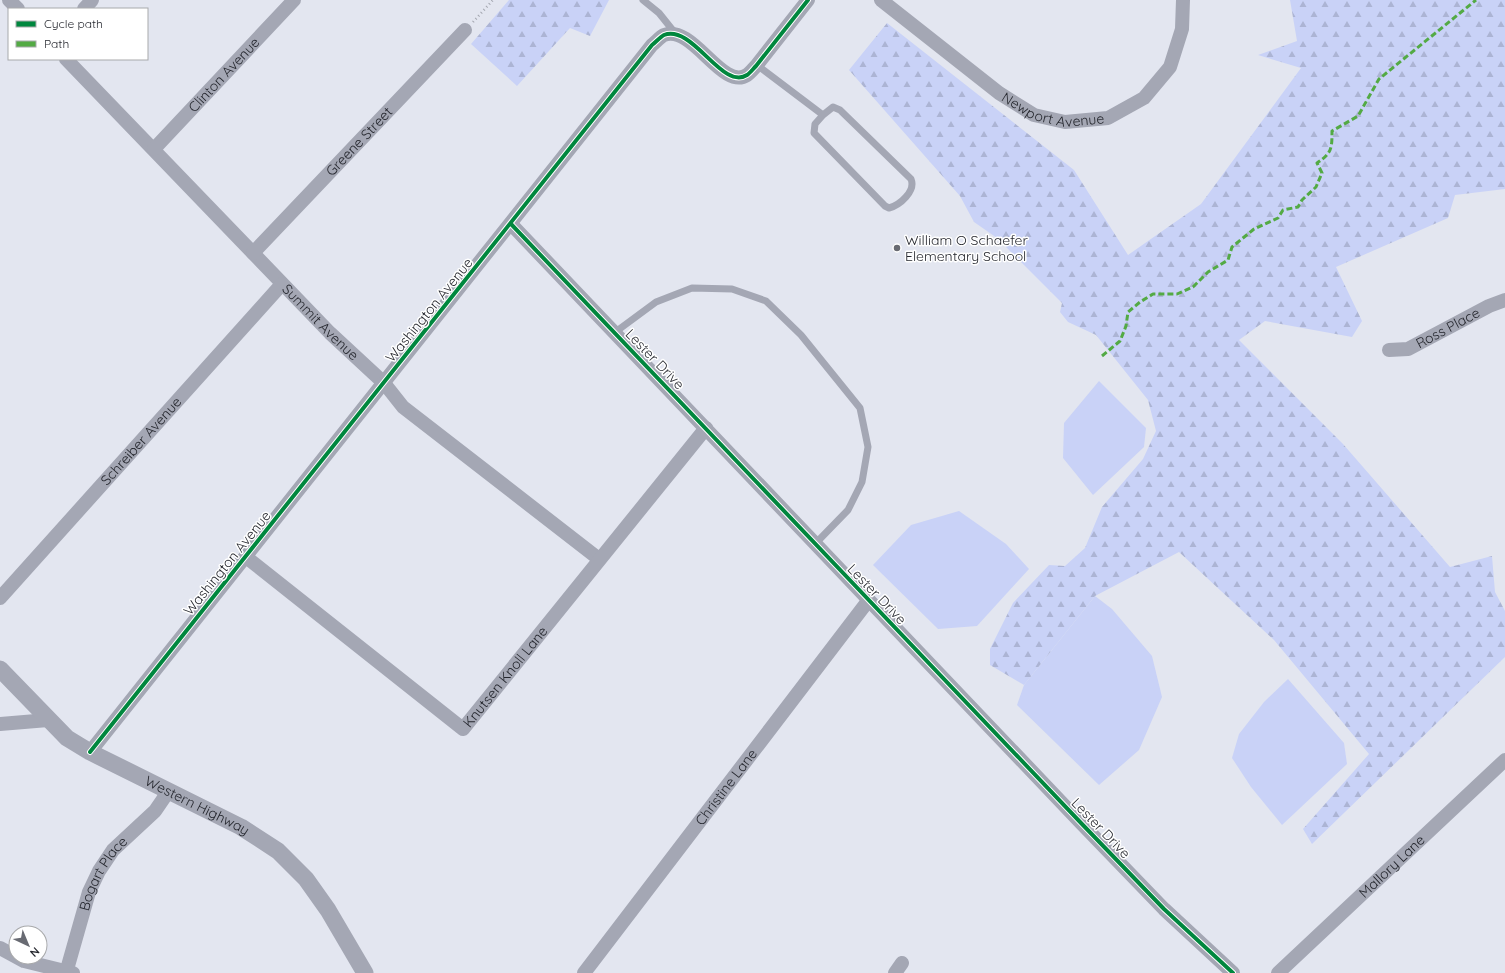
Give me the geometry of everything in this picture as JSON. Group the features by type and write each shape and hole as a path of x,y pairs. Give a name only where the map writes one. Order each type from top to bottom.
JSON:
{"street":[{"path":"9,0 17,8"},
{"path":"85,8 92,0"},
{"name":"Clinton Avenue","path":"154,149 294,0"},
{"path":"675,33 688,40 725,72 736,78 747,76 808,0"},
{"name":"Newport Avenue","path":"881,0 999,93 1034,115 1065,122 1108,118 1144,98 1170,67 1182,29 1183,0"},
{"name":"Greene Street","path":"253,253 465,30"},
{"name":"Washington Avenue","path":"90,752 652,45 663,35 675,33"},
{"name":"Summit Avenue","path":"67,60 330,333 384,383 404,407 599,559"},
{"name":"Lester Drive","path":"511,224 706,428 868,601 1158,903 1234,973"},
{"name":"Schreiber Avenue","path":"0,598 282,284"},
{"name":"Ross Place","path":"1389,350 1408,349 1489,306 1505,300"},
{"name":"Knutsen Knoll Lane","path":"246,557 463,729 706,428"},
{"name":"Christine Lane","path":"584,973 868,601"},
{"name":"Western Highway","path":"0,669 67,738 90,752 168,792 241,827 278,851 310,885 328,910 365,973"},
{"path":"0,724 48,720"},
{"name":"Mallory Lane","path":"1278,973 1505,760"},
{"name":"Bogart Place","path":"68,972 89,892 99,871 113,850 154,811 168,792"},
{"path":"0,948 24,961 68,972"}],"lane":[{"path":"643,0 659,13 675,33"},
{"path":"757,65 823,115"},
{"path":"834,107 840,110 911,179 913,184 911,190 896,206 889,208 885,206 814,133 815,124 823,115 834,107"},
{"path":"614,332 656,302 692,288 732,289 766,301 801,335 860,408 868,447 862,482 848,510 815,544"}],"path":[{"path":"465,30 493,0"}],"green space":[{"path":"509,0 609,0 590,36 570,28 517,86 471,44"},
{"path":"1290,0 1505,0 1505,189 1455,195 1448,218 1336,267 1362,321 1352,337 1265,321 1239,340 1343,444 1450,567 1492,556 1495,592 1505,611 1505,657 1312,844 1303,829 1369,754 1274,640 1179,552 1095,596 1024,685 990,665 990,649 1013,603 1049,565 1065,566 1085,548 1102,507 1143,459 1156,431 1148,400 1096,335 1068,322 1060,312 1062,303 997,238 974,222 960,196 849,70 887,23 1074,170 1128,255 1201,204 1301,68 1258,55 1297,41"},
{"path":"1099,381 1146,428 1144,447 1093,495 1063,458 1064,423"},
{"path":"959,511 1006,544 1029,569 977,626 938,629 873,565 911,525"},
{"path":"1095,596 1112,609 1152,656 1162,697 1139,750 1099,785 1017,705 1024,685"},
{"path":"1288,679 1344,743 1347,764 1282,825 1251,787 1232,758 1239,734 1264,702"}],"marked path":[{"path":"1102,356 1120,341 1126,326 1128,312 1140,302 1153,294 1177,294 1193,287 1208,272 1228,260 1232,247 1254,229 1278,218 1283,210 1298,207 1302,200 1316,187 1322,173 1317,163 1326,156 1330,150 1332,131 1358,116 1379,79 1476,0"}],"cycle path":[{"path":"90,752 652,45 664,35 675,34 686,39 728,74 737,77 747,75 756,66 808,0"},
{"path":"511,224 1081,823 1164,909 1233,973"}],"place":[{"name":"William O Schaefer Elementary School","path":"897,248"}]}
